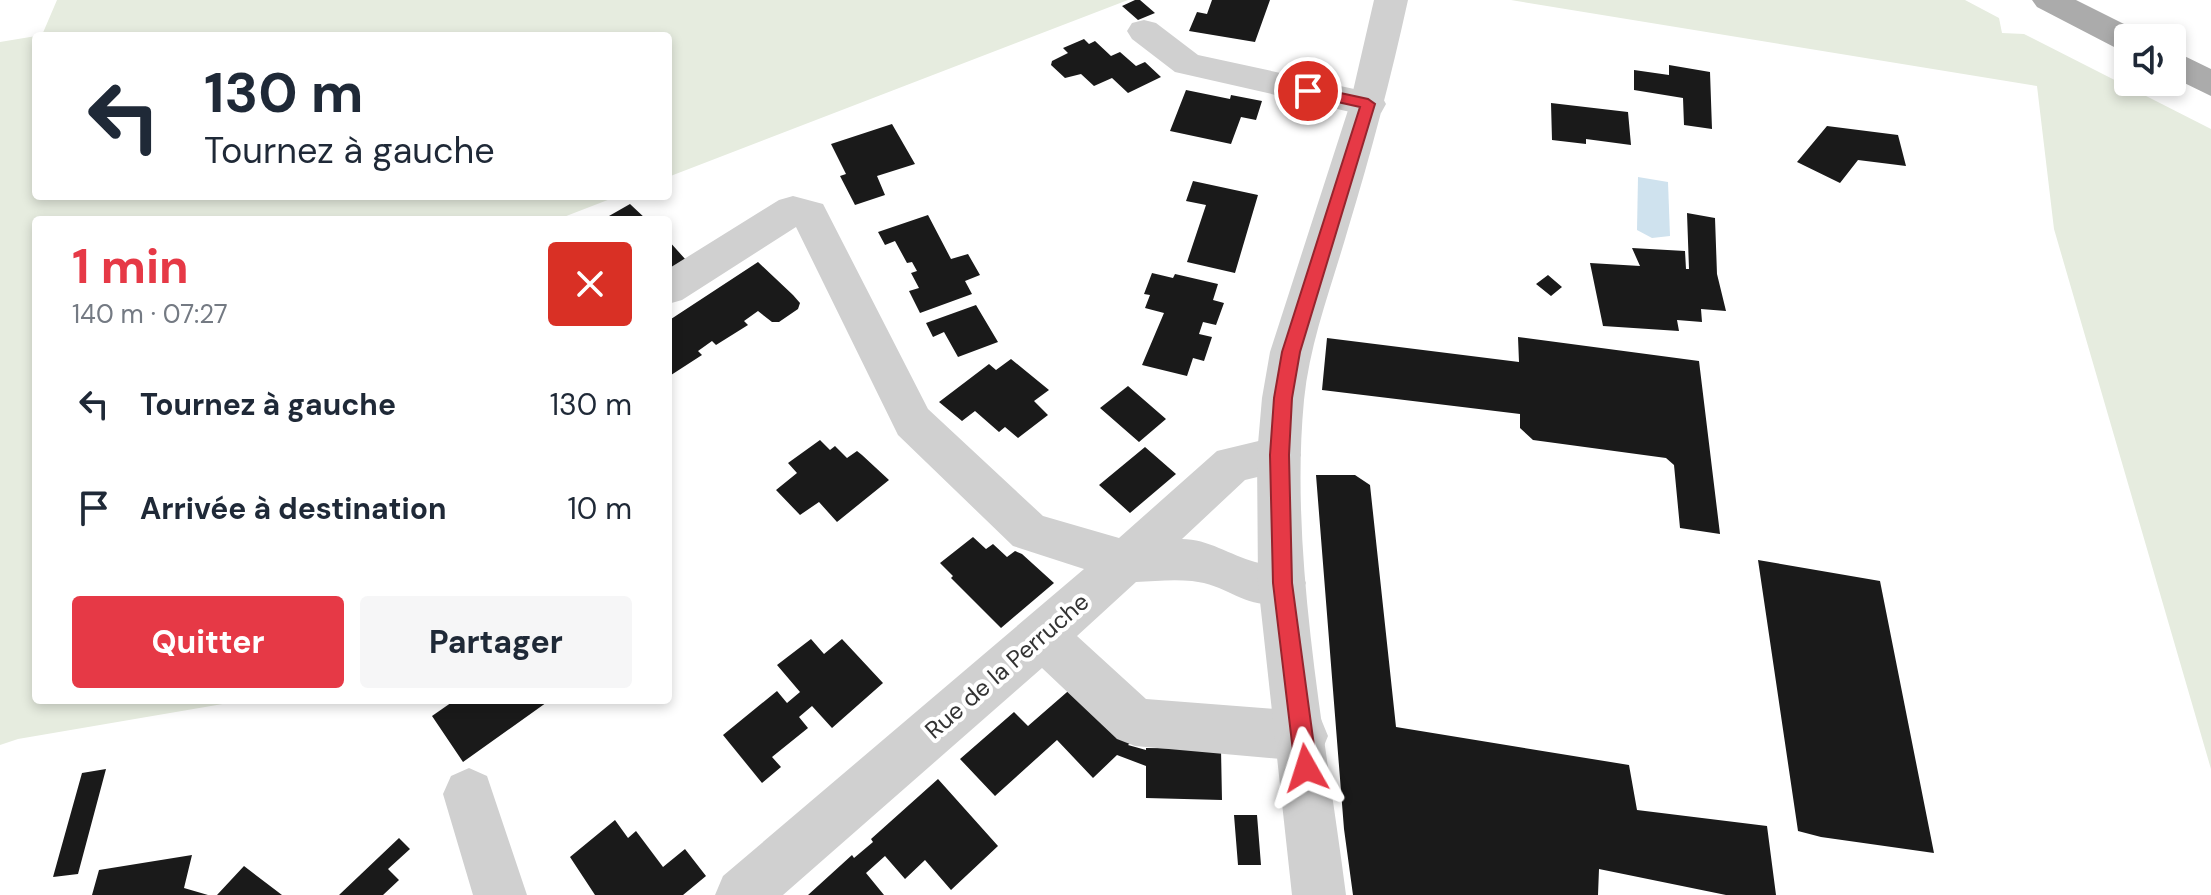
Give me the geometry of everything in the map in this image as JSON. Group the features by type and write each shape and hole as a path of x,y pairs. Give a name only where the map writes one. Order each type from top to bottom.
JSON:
{"main road":[{"path":"2049,0 2114,33"},
{"path":"2186,70 2211,84"}],"street":[{"path":"1319,895 1303,736 1282,583 1279,455 1283,398 1291,352 1368,104 1391,0"},
{"path":"1144,31 1187,64 1368,104"},
{"path":"672,286 793,210 809,214 913,422 1029,532 1127,561 1195,560 1258,584 1282,583"},
{"name":"Rue de la Perruche","path":"742,895 1043,636 1233,464 1279,455"},
{"path":"1043,636 1135,722 1303,736"},
{"path":"469,794 500,895"}],"shaded area":[{"path":"57,0 1128,0 672,175 672,32 43,32"},
{"path":"1511,0 1965,0 1999,18 2002,33 2024,34 2114,80 2114,96 2146,96 2211,129 2211,769 2054,229 2037,86"},
{"path":"32,37 32,200 608,200 566,216 32,216 32,704 223,704 18,739 0,745 0,42"}],"water":[{"path":"1638,177 1668,182 1670,236 1652,238 1637,230"}],"building":[{"path":"1140,0 1155,13 1138,20 1122,6"},
{"path":"1212,0 1270,0 1255,42 1189,31 1197,12 1207,14"},
{"path":"1084,39 1089,44 1095,41 1111,56 1120,52 1136,66 1145,62 1161,77 1128,93 1112,78 1094,86 1081,74 1065,78 1051,65 1052,61 1068,53 1063,48"},
{"path":"1669,65 1710,72 1712,129 1684,125 1683,98 1634,90 1634,70 1669,75"},
{"path":"1186,90 1230,99 1231,95 1262,101 1256,120 1241,117 1231,144 1170,131"},
{"path":"1551,103 1628,112 1631,145 1586,139 1586,144 1552,140"},
{"path":"892,124 915,164 877,176 885,195 855,205 840,176 846,174 831,144"},
{"path":"1827,126 1898,135 1906,166 1858,160 1840,183 1797,162"},
{"path":"1193,181 1258,195 1235,273 1187,262 1206,205 1186,201"},
{"path":"630,204 643,216 609,216"},
{"path":"1687,213 1715,218 1717,274 1726,311 1701,309 1702,322 1677,320 1679,331 1603,326 1590,263 1640,266 1632,248 1685,251 1686,269 1689,269"},
{"path":"928,215 951,259 968,254 980,275 965,281 972,294 920,313 909,291 919,288 911,273 917,271 912,262 907,263 895,241 885,245 878,232"},
{"path":"672,244 686,260 672,269"},
{"path":"758,262 800,303 798,309 779,322 772,322 758,311 744,321 748,325 716,345 712,341 698,351 702,355 672,374 672,318"},
{"path":"1152,273 1173,278 1175,274 1218,284 1213,300 1224,303 1216,325 1203,322 1199,334 1212,337 1204,361 1193,358 1187,376 1142,365 1164,313 1145,308 1150,295 1144,294"},
{"path":"1548,275 1562,287 1551,296 1536,284"},
{"path":"976,305 998,342 958,357 944,332 933,337 926,323"},
{"path":"1518,337 1699,361 1720,534 1680,528 1674,465 1666,458 1533,440 1520,428 1520,414 1322,390 1327,338 1519,362"},
{"path":"1011,359 1049,390 1034,401 1048,415 1018,438 1005,427 999,432 975,411 962,421 939,402 989,364 996,370"},
{"path":"1128,386 1166,419 1139,442 1100,408"},
{"path":"820,440 830,450 835,446 847,458 857,451 889,480 837,522 819,502 800,515 776,490 797,473 788,463"},
{"path":"1145,447 1176,474 1130,513 1099,485"},
{"path":"1316,475 1355,475 1370,485 1396,727 1629,765 1637,810 1767,826 1776,895 1726,895 1599,869 1598,895 1353,895 1344,829"},
{"path":"973,537 986,549 993,544 1007,557 1015,551 1022,554 1054,583 1001,628 940,563"},
{"path":"1758,560 1880,581 1934,853 1798,831"},
{"path":"811,639 824,654 842,639 883,683 832,728 812,706 799,717 808,728 772,757 781,767 762,783 723,735 777,691 787,703 800,692 777,665"},
{"path":"1074,686 1130,743 1128,745 1146,750 1221,749 1222,800 1146,798 1146,766 1117,755 1093,778 1057,740 995,796 960,759 1014,712 1028,726"},
{"path":"449,704 544,704 463,762 432,716"},
{"path":"106,769 78,874 53,877 82,773"},
{"path":"938,779 998,846 951,890 925,860 905,879 885,856 866,873 884,895 808,895 852,855 854,858 873,842 871,839"},
{"path":"1234,815 1257,815 1261,865 1238,865"},
{"path":"615,820 628,838 636,831 663,867 685,849 706,876 683,895 595,895 570,857"},
{"path":"399,838 410,849 388,869 399,880 383,895 339,895"},
{"path":"192,855 184,888 208,895 92,895 99,870"},
{"path":"244,866 282,895 217,895"}],"route":[{"path":"1306,768 1282,583 1279,455 1283,398 1291,352 1368,104 1308,91"}]}
